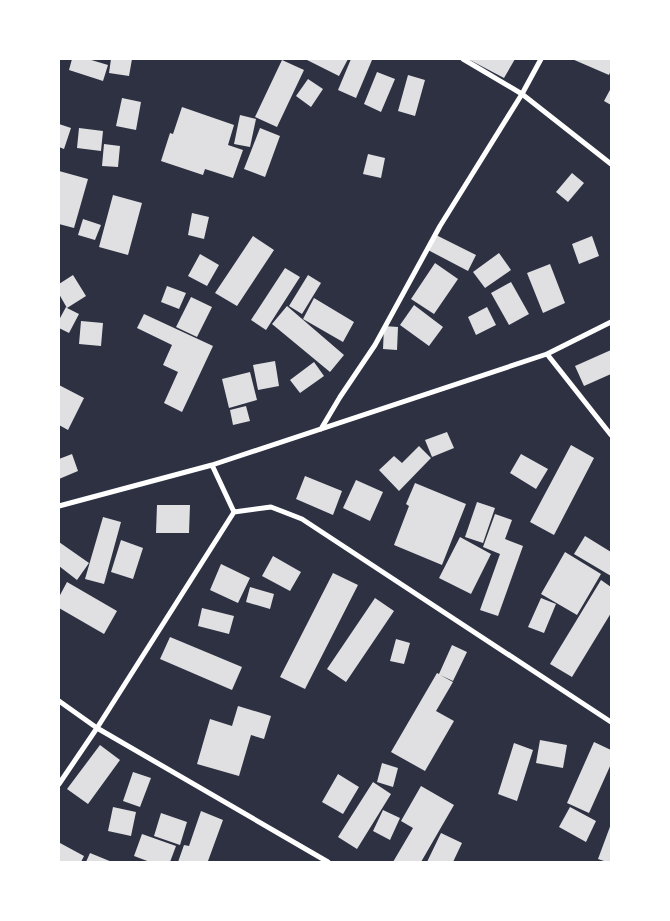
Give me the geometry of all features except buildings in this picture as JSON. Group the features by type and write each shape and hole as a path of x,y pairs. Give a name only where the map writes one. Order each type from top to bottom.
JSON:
{"street":[{"path":"463,59 522,94 611,164"},
{"path":"321,429 340,397 376,345 440,226 542,59"},
{"path":"59,506 212,465 547,354 611,322"},
{"path":"547,354 611,435"},
{"path":"212,465 234,512"},
{"path":"59,784 234,512 271,507 302,519 611,722"},
{"path":"59,701 96,728 328,862"}]}
